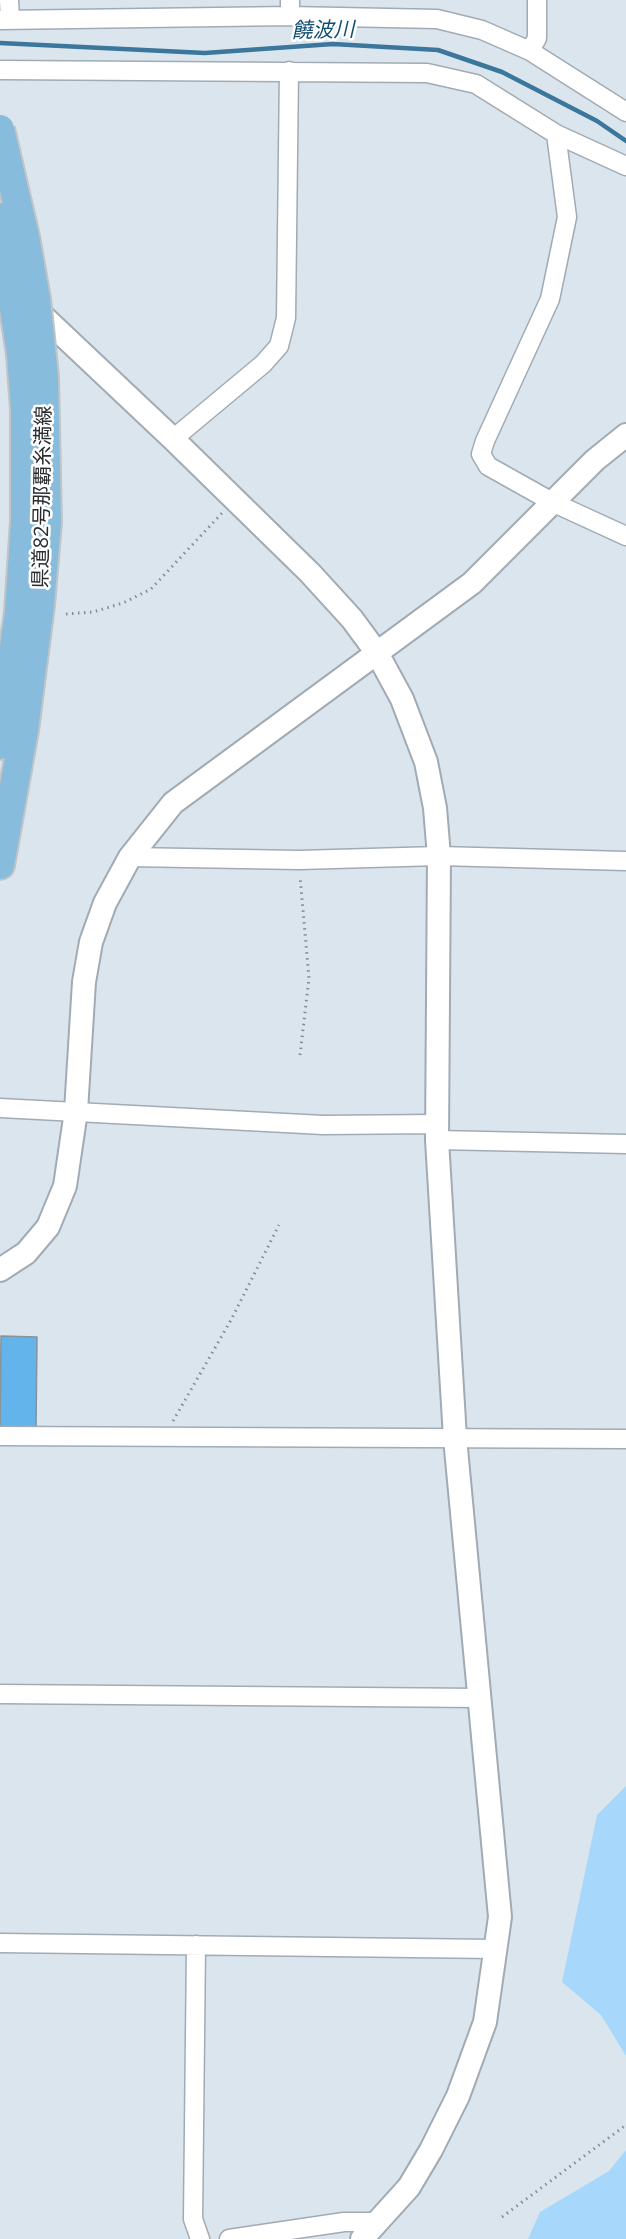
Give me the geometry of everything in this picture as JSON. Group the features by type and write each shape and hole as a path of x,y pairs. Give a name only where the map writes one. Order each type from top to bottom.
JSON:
{"main road":[{"name":"県道82号那覇糸満線","path":"0,129 25,237 36,298 45,395 36,522 9,612 0,745"},
{"name":"県道82号那覇糸満線","path":"0,217 21,354 36,522 40,605 27,707 0,865"}],"street":[{"path":"9,0 5,20 290,8 438,19 482,30 530,51 626,112"},
{"path":"530,51 537,38 537,0"},
{"path":"0,70 427,74 476,84 556,134 626,166"},
{"path":"173,439 263,364 279,346 286,318 289,71"},
{"path":"556,134 567,217 550,299 481,454 488,466 554,503 626,536"},
{"path":"0,280 47,319 173,439 310,573 352,619 377,653 402,699 426,762 435,808 440,856 437,1132 455,1438 500,1917 485,2022 458,2096 431,2150 409,2187 380,2222 362,2239"},
{"path":"4,1267 26,1253 48,1227 57,1210 70,1161 76,1111 84,982 91,942 105,903 130,857 173,803 472,583 595,460 626,435"},
{"path":"130,857 299,860 440,856 626,861"},
{"path":"0,1108 626,1144"},
{"path":"0,1436 626,1439"},
{"path":"0,1694 479,1698"},
{"path":"0,1943 495,1949"},
{"path":"196,1945 193,2219 200,2239"},
{"path":"229,2239 344,2222 380,2222"}],"path":[{"path":"66,614 93,612 123,603 151,589 235,500"},
{"path":"299,860 309,978 300,1055"},
{"path":"163,1437 231,1320 279,1225"},
{"path":"502,2217 626,2124"}],"shaded area":[{"path":"626,1786 626,2056 601,2015 562,1982 597,1815"},
{"path":"626,2150 626,2239 528,2239 540,2212 609,2171"}],"building":[{"path":"1,1336 37,1337 36,1430 0,1430"}],"waterway":[{"name":"饒波川","path":"0,43 205,53 333,44 438,50 502,72 597,121 626,141"}]}
